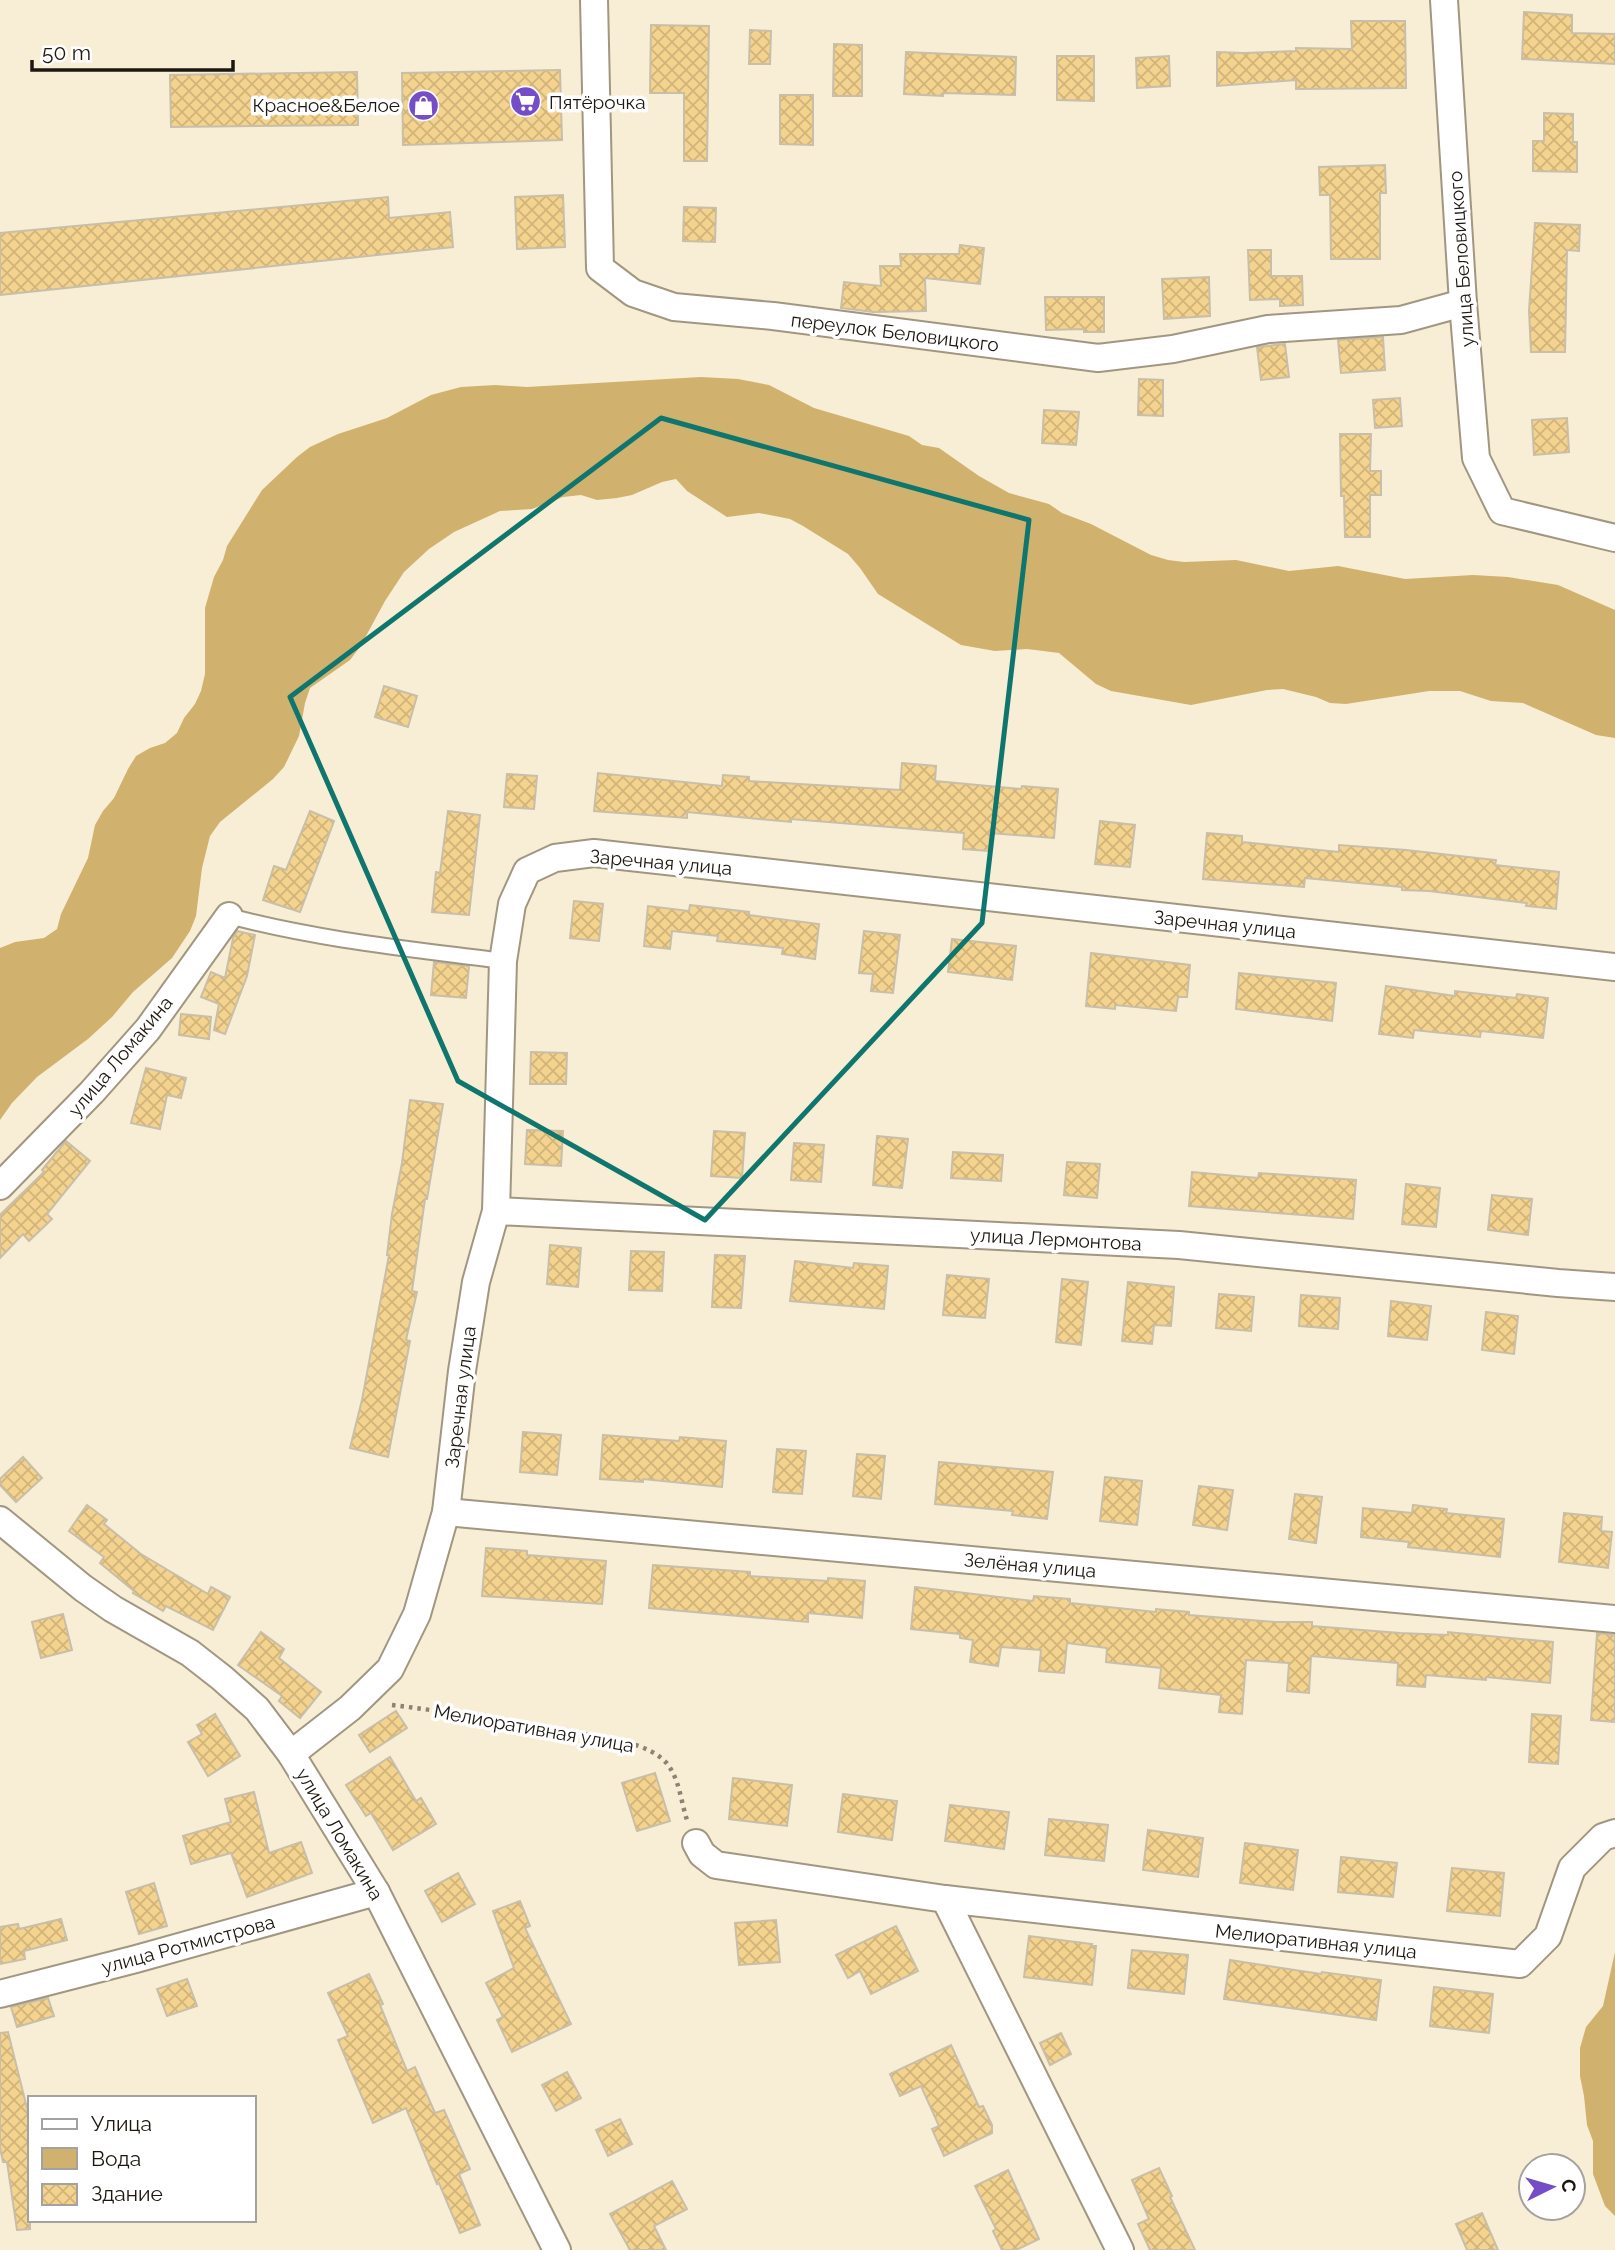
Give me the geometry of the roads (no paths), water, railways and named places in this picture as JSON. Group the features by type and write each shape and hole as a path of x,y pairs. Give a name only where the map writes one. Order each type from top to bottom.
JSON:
{"street":[{"name":"переулок Беловицкого","path":"594,0 600,268 634,293 664,304 1098,358 1173,349 1268,329 1401,320 1463,303"},
{"name":"улица Беловицкого","path":"1444,0 1463,303 1476,458 1502,511 1615,538"},
{"name":"Заречная улица","path":"291,1754 349,1709 390,1669 417,1614 446,1512 462,1371 476,1282 496,1211 503,961 512,904 527,872 555,858 594,853 1615,967"},
{"name":"улица Ломакина","path":"0,1186 92,1092 148,1029 229,916"},
{"name":"улица Лермонтова","path":"496,1211 1179,1245 1615,1287"},
{"name":"Зелёная улица","path":"446,1512 1615,1619"},
{"name":"улица Ломакина","path":"0,1520 83,1588 113,1609 190,1653 257,1709 291,1754 376,1892 557,2250"},
{"name":"Мелиоративная улица","path":"696,1843 702,1854 716,1865 945,1899 1520,1964 1548,1936 1573,1868 1603,1837 1615,1833"},
{"name":"улица Ротмистрова","path":"0,1994 376,1892"},
{"path":"945,1899 1120,2250"}],"lane":[{"path":"229,916 273,928 354,942 503,961"}],"water":[{"path":"701,377 738,379 769,385 814,408 909,436 922,445 939,448 1009,493 1049,504 1062,513 1091,524 1151,555 1168,560 1236,560 1289,571 1338,566 1405,579 1473,575 1508,577 1558,585 1615,610 1615,738 1596,735 1523,703 1491,701 1460,691 1429,691 1346,704 1330,703 1283,689 1191,705 1111,691 1096,684 1059,653 1027,649 995,651 961,645 878,594 848,554 803,526 790,519 759,513 727,517 687,491 676,479 617,498 597,500 581,495 563,497 532,509 500,511 454,532 429,549 404,572 350,660 310,688 299,736 284,767 220,822 210,836 202,868 196,916 190,931 172,958 133,992 112,1017 88,1039 37,1077 0,1120 0,948 15,942 44,938 57,929 61,914 88,858 95,825 114,798 128,769 136,756 165,743 177,733 195,704 205,674 205,608 214,577 227,546 262,490 310,447 338,434 387,418 431,395 461,387 527,387"},
{"path":"1615,1952 1615,2216 1605,2206 1593,2174 1593,2141 1587,2125 1580,2076 1580,2048 1586,2027 1603,2006"}],"place":[{"name":"Пятёрочка","path":"526,102"},
{"name":"Красное&Белое","path":"423,105"}]}
